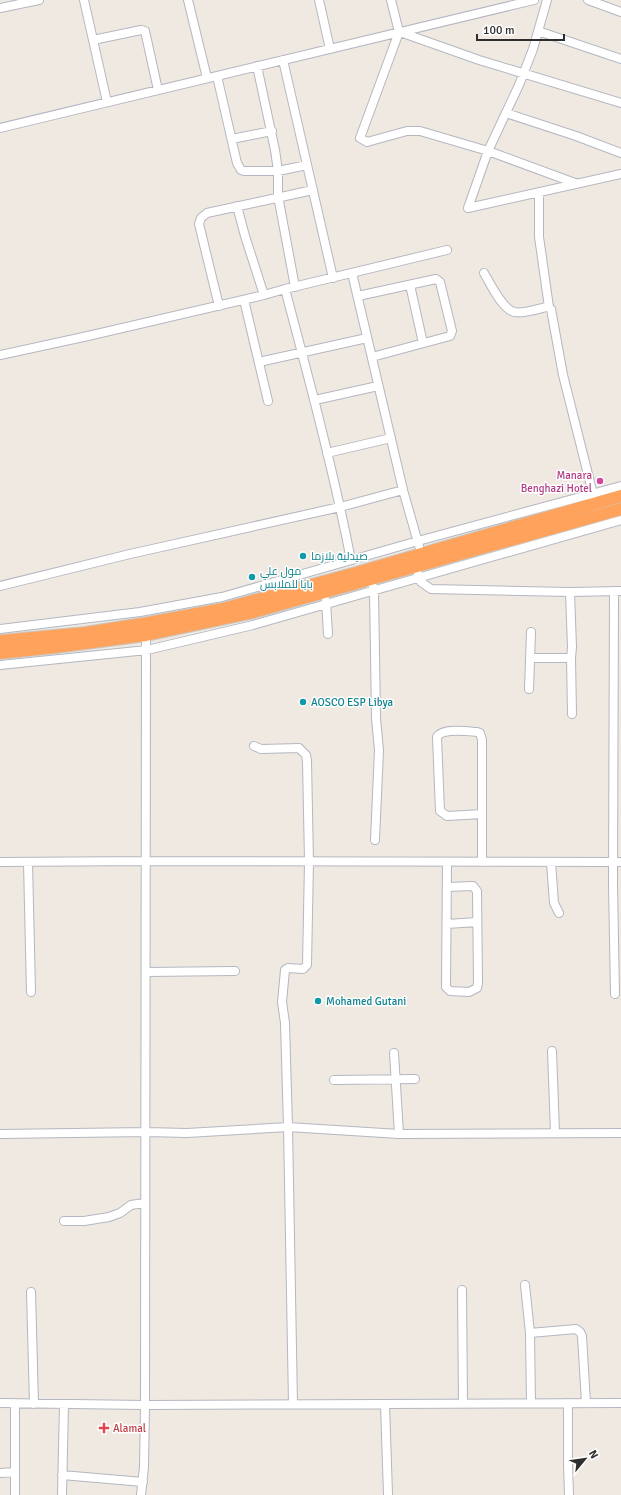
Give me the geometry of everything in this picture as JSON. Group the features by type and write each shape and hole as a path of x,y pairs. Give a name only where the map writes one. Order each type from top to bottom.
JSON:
{"highway":[{"path":"0,641 85,633 198,614 324,586 594,499 621,496"},
{"path":"0,652 56,647 251,619 284,610 324,586 372,585 418,573 621,509"}],"street":[{"path":"0,8 39,0"},
{"path":"84,0 107,102"},
{"path":"188,0 207,78"},
{"path":"319,0 330,48"},
{"path":"391,0 399,32 360,138 367,142 407,131 420,131 488,151 575,183"},
{"path":"0,128 534,0"},
{"path":"547,0 523,73 488,151 468,208 621,174"},
{"path":"588,0 621,12"},
{"path":"93,40 141,30 145,31 158,90"},
{"path":"538,31 621,59"},
{"path":"399,32 479,60 621,104"},
{"path":"283,60 333,278"},
{"path":"257,66 272,131 278,171 278,196 294,287"},
{"path":"218,76 237,163 241,170 244,172 278,171 307,165"},
{"path":"506,113 576,136 621,153"},
{"path":"232,140 272,131"},
{"path":"219,306 199,224 201,218 207,213 278,196 313,190"},
{"path":"539,192 539,237 549,307 551,309 563,375 594,499"},
{"path":"237,206 264,295"},
{"path":"0,355 219,306 447,250"},
{"path":"352,273 403,490 421,554"},
{"path":"484,273 500,300 509,310 516,312 549,307"},
{"path":"358,296 436,279 440,282 452,331 450,336 372,357"},
{"path":"410,285 424,343"},
{"path":"286,289 315,400 351,560"},
{"path":"244,300 268,401"},
{"path":"259,362 367,338"},
{"path":"315,400 378,386"},
{"path":"327,453 391,438"},
{"path":"0,629 140,612 222,597 418,541 594,499 621,486"},
{"path":"0,586 130,554 340,507 403,490"},
{"path":"615,994 617,862 617,591 570,592 431,589 426,586 418,573 621,520"},
{"path":"322,568 328,634"},
{"path":"284,610 326,604 372,585 376,718 379,750 375,840"},
{"path":"570,592 572,714"},
{"path":"0,665 147,650 251,619"},
{"path":"529,689 531,632"},
{"path":"141,1495 144,1467 145,1405 144,1203 146,1132 146,635"},
{"path":"531,658 571,658"},
{"path":"482,814 447,816 440,811 437,737 439,733 471,731 480,733 482,740 482,814 482,862"},
{"path":"254,746 261,749 299,748 306,754 309,862 307,965 303,969 288,968 286,970 282,1002 285,1023 288,1127 292,1404"},
{"path":"0,862 617,862"},
{"path":"447,862 447,887 447,989 456,992 469,992 477,988 478,983 476,888 473,886 447,887"},
{"path":"551,862 554,903 559,913"},
{"path":"28,863 31,992"},
{"path":"447,924 477,922"},
{"path":"146,972 235,971"},
{"path":"552,1051 555,1133"},
{"path":"394,1053 399,1134"},
{"path":"334,1080 415,1079"},
{"path":"0,1134 146,1132 187,1133 288,1127 399,1134 621,1133"},
{"path":"64,1221 84,1221 103,1218 120,1213 131,1205 144,1203"},
{"path":"525,1285 530,1333 531,1403"},
{"path":"462,1290 463,1403"},
{"path":"31,1292 34,1404"},
{"path":"530,1333 576,1329 580,1332 582,1336 586,1403"},
{"path":"0,1403 145,1405 385,1405 463,1403 621,1403"},
{"path":"15,1403 15,1495"},
{"path":"568,1403 569,1495"},
{"path":"62,1495 64,1404"},
{"path":"385,1405 388,1494"},
{"path":"0,1473 15,1472"},
{"path":"62,1475 143,1482"}],"place":[{"name":"Manara Benghazi Hotel","path":"600,481"},
{"name":"صيدلية بلازما","path":"303,556"},
{"name":"مول علي بابا للملابس","path":"252,577"},
{"name":"AOSCO ESP Libya","path":"303,702"},
{"name":"Mohamed Gutani","path":"318,1001"},
{"name":"Alamal","path":"104,1428"}]}
